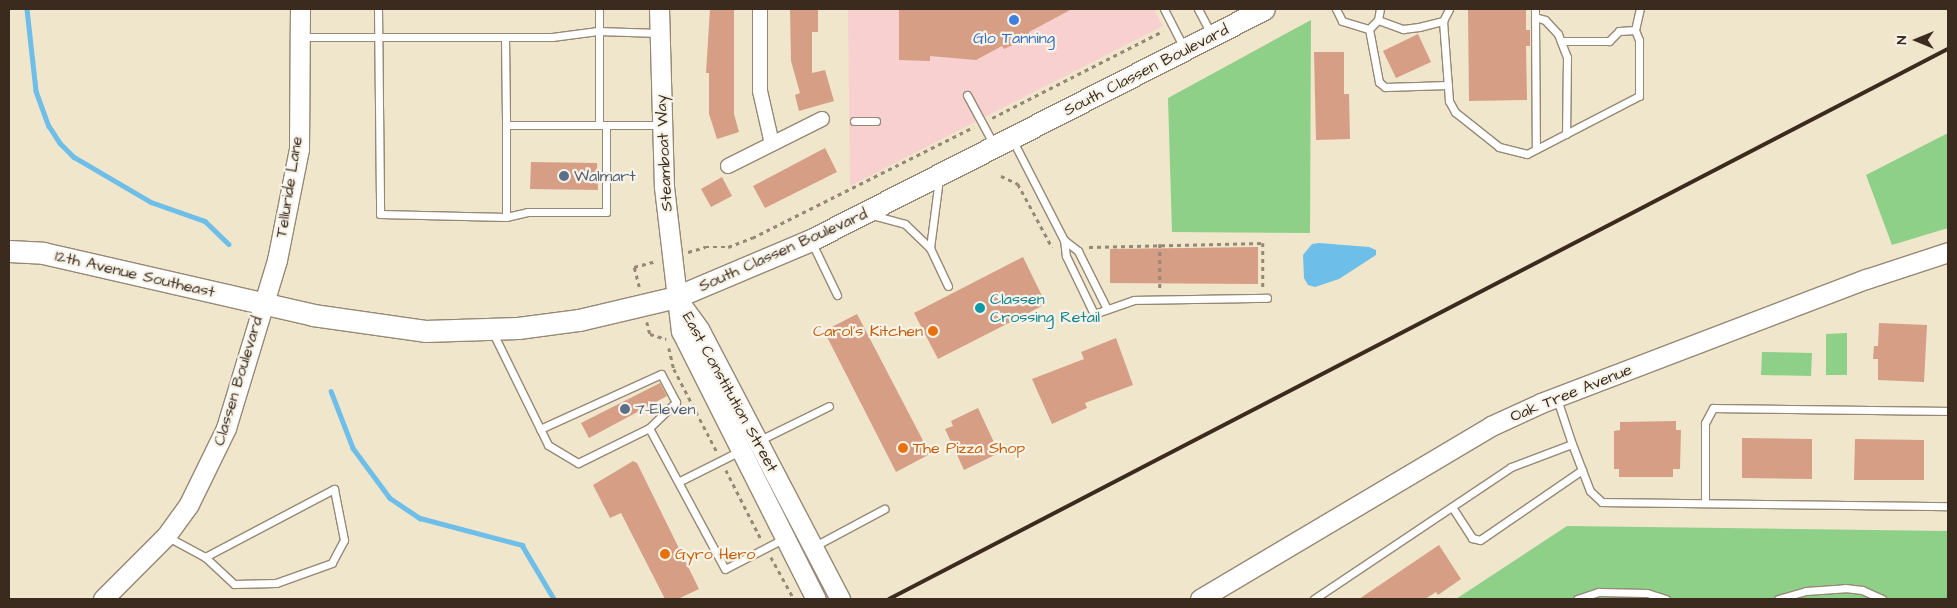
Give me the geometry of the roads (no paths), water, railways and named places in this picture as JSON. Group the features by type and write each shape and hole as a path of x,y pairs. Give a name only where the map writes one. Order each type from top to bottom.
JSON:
{"main road":[{"name":"South Classen Boulevard","path":"261,303 313,316 424,331 491,328 579,320 676,297 811,240 867,213 1264,9"},
{"name":"12th Avenue Southeast","path":"9,251 42,253 261,303"}],"street":[{"name":"Telluride Lane","path":"261,303 277,260 299,149 300,9"},
{"name":"Steamboat Way","path":"660,9 661,125 667,225 676,297"},
{"path":"760,9 760,91 772,144"},
{"path":"728,166 822,119"},
{"name":"Oak Tree Avenue","path":"1187,599 1217,586 1490,426 1556,397 1908,263 1948,252"},
{"name":"East Constitution Street","path":"676,297 696,324 840,599"},
{"name":"East Constitution Street","path":"676,297 681,331 783,538 816,599"},
{"name":"Classen Boulevard","path":"103,599 166,536 189,504 226,428 261,303"},
{"name":"Oak Tree Avenue","path":"1200,599 1217,586"}],"lane":[{"path":"378,9 380,214 506,217 528,212 606,212 598,31 599,9"},
{"path":"1164,9 1185,50"},
{"path":"1198,9 1212,36"},
{"path":"1336,9 1342,21 1369,28"},
{"path":"1369,28 1378,20 1380,9"},
{"path":"1449,9 1443,21 1449,101 1455,112 1472,128 1499,147 1528,154 1639,96 1640,40 1635,30 1640,9"},
{"path":"1535,9 1536,149"},
{"path":"1535,17 1545,20 1561,41 1567,57 1566,134"},
{"path":"1378,20 1403,29 1443,21"},
{"path":"1369,28 1378,82 1385,87 1448,85"},
{"path":"1561,41 1609,41 1619,31 1635,30"},
{"path":"300,37 552,37 598,31 660,33"},
{"path":"505,37 506,217"},
{"path":"967,95 982,123 1004,143 1064,240 1078,251 1107,309"},
{"path":"854,121 876,121"},
{"path":"506,125 661,125"},
{"path":"930,248 939,176"},
{"path":"867,213 905,224 930,248 948,286"},
{"path":"811,240 837,295"},
{"path":"1064,240 1066,256 1094,314 1134,300 1265,295"},
{"path":"491,328 540,429 548,445 578,463 648,428 676,402 661,374 540,429"},
{"path":"1556,397 1592,496 1602,502 1948,506"},
{"path":"680,481 829,406"},
{"path":"1705,503 1705,423 1712,408 1948,411"},
{"path":"648,428 680,481 725,569 783,538"},
{"path":"1314,599 1511,467 1572,444"},
{"path":"1452,507 1472,538 1480,540 1582,470"},
{"path":"166,536 205,557 234,584 276,583 332,564 344,540 334,489 252,535 205,557"},
{"path":"813,547 884,510"},
{"path":"1778,599 1806,591 1845,588 1862,590 1882,599"},
{"path":"1577,599 1599,592 1647,593 1666,599"}],"water":[{"path":"1312,244 1369,247 1376,250 1376,255 1339,279 1315,287 1308,285 1304,278 1303,255"}],"waterway":[{"path":"27,9 36,91 49,126 60,143 74,157 151,202 205,221 229,244"},
{"path":"331,391 353,448 390,498 420,518 522,545 554,599"}],"railway":[{"path":"889,599 1948,49"}],"place":[{"name":"Glo Tanning","path":"1014,20"},
{"name":"Walmart","path":"564,176"},
{"name":"Classen Crossing Retail","path":"980,308"},
{"name":"Carol's Kitchen","path":"933,331"},
{"name":"7-Eleven","path":"625,409"},
{"name":"The Pizza Shop","path":"903,448"},
{"name":"Gyro Hero","path":"665,554"}]}
